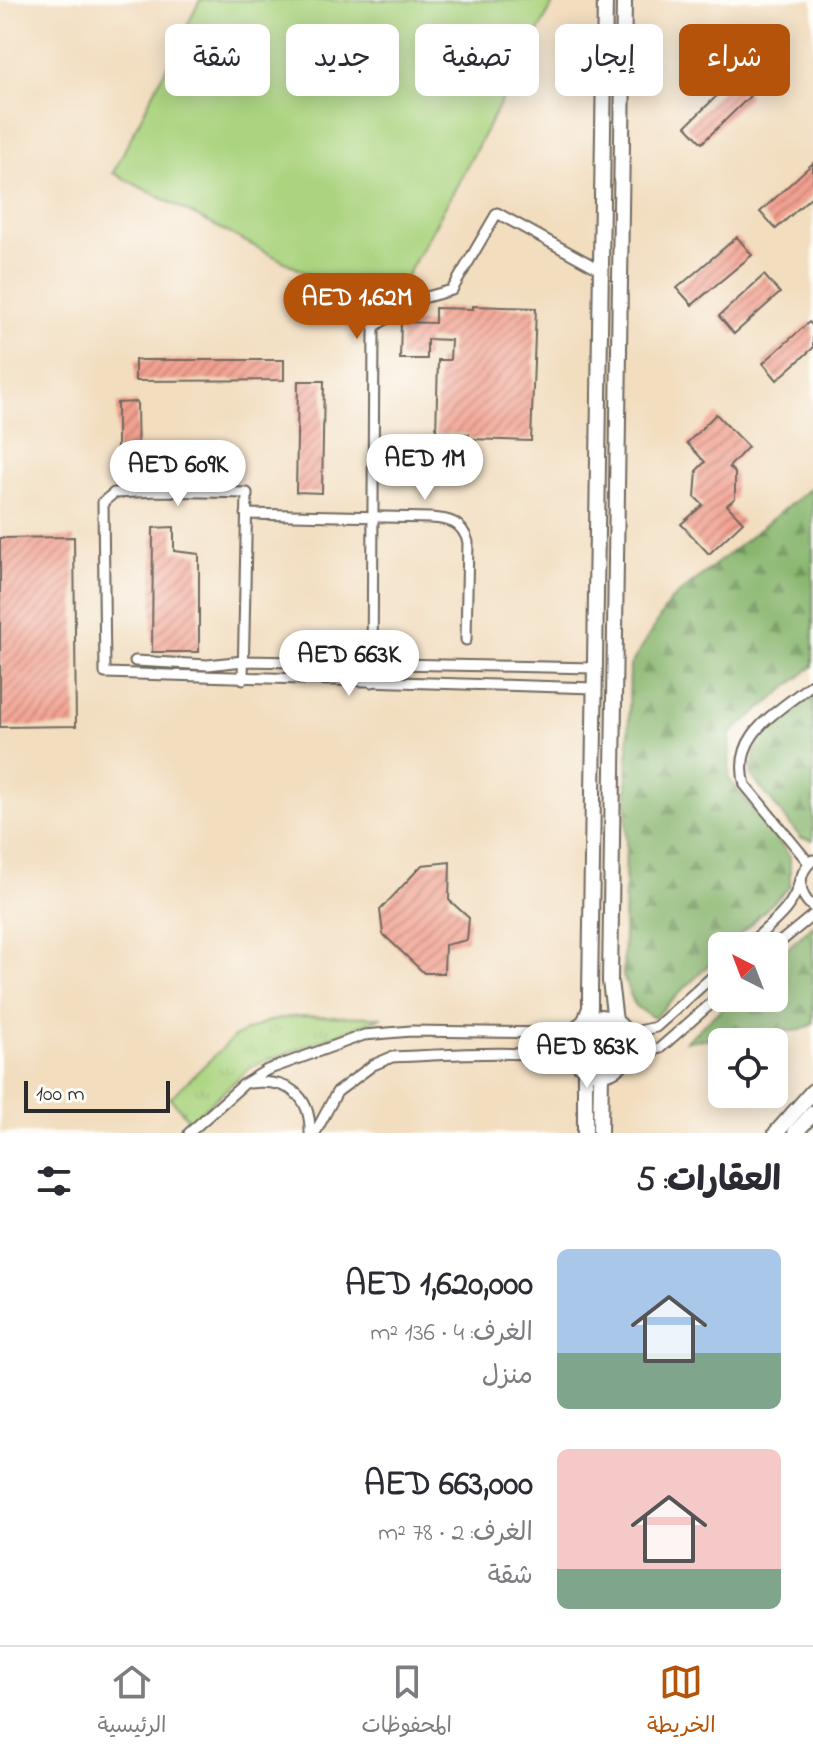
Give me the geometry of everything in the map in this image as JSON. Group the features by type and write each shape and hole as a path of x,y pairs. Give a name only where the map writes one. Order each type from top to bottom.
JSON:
{"main road":[{"path":"585,1133 582,1067 572,1046 590,1008 605,0"},
{"path":"582,1067 601,1073 610,1071 623,1060 628,1044 618,1025 610,981 624,0"},
{"path":"581,1025 600,1017 618,1025"},
{"path":"600,1133 601,1073"},
{"path":"776,1133 813,1091"},
{"path":"795,1133 813,1113"}],"street":[{"path":"372,682 374,327 412,301 452,290 497,213 599,269"},
{"path":"243,679 247,493 114,493 103,502 105,673 243,679 594,688"},
{"path":"246,514 448,519 458,524 465,531 468,542 466,640"},
{"path":"135,661 208,665 243,661 594,668"},
{"path":"763,932 787,910 811,862 745,785 740,769 742,751 749,737 813,683"},
{"path":"800,879 802,894 813,907"},
{"path":"788,936 813,915"},
{"path":"618,1025 635,1032 656,1027 708,981"},
{"path":"623,1060 660,1048 708,1006"},
{"path":"189,1133 244,1084 267,1070 364,1035 411,1031 565,1033 581,1025"},
{"path":"313,1133 337,1092 373,1065 392,1057 564,1056 582,1067"},
{"path":"244,1084 277,1082 288,1088 306,1107 313,1133"}],"green space":[{"path":"200,0 555,0 539,30 539,24 415,24 415,96 504,96 395,297 374,308 113,173 165,70 165,96 270,96 270,24 188,24"},
{"path":"813,486 813,666 730,734 729,779 790,856 790,886 742,932 708,932 708,966 654,1018 635,1006 623,976 630,666 670,601"},
{"path":"813,695 813,840 801,838 750,774 759,739"},
{"path":"813,925 813,1024 801,1030 788,1031 788,1028 708,1028 708,1039 686,1041 718,1012 788,1012 788,948"},
{"path":"295,1016 383,1017 252,1066 190,1121 170,1098 235,1036 266,1022"}],"building":[{"path":"717,96 750,96 702,143 686,126"},
{"path":"813,163 813,195 776,229 760,212"},
{"path":"737,237 752,255 692,305 677,288"},
{"path":"764,275 780,293 734,334 719,316"},
{"path":"473,306 536,308 531,441 468,439 469,434 436,433 438,360 450,360 451,340 427,339 427,359 400,359 401,322 435,323 435,308 473,309"},
{"path":"809,322 813,326 813,348 777,380 763,363"},
{"path":"135,360 284,360 284,380 135,381"},
{"path":"298,381 324,381 322,493 296,492"},
{"path":"137,402 138,471 117,471 117,403"},
{"path":"716,414 748,447 729,467 735,473 735,498 727,505 743,522 709,554 681,524 703,505 695,497 697,470 705,462 687,443"},
{"path":"174,527 174,551 199,554 199,652 152,652 153,528"},
{"path":"74,537 76,726 0,727 0,538"},
{"path":"450,862 449,900 469,918 467,940 445,945 444,973 424,973 383,934 380,910 422,865"}]}
